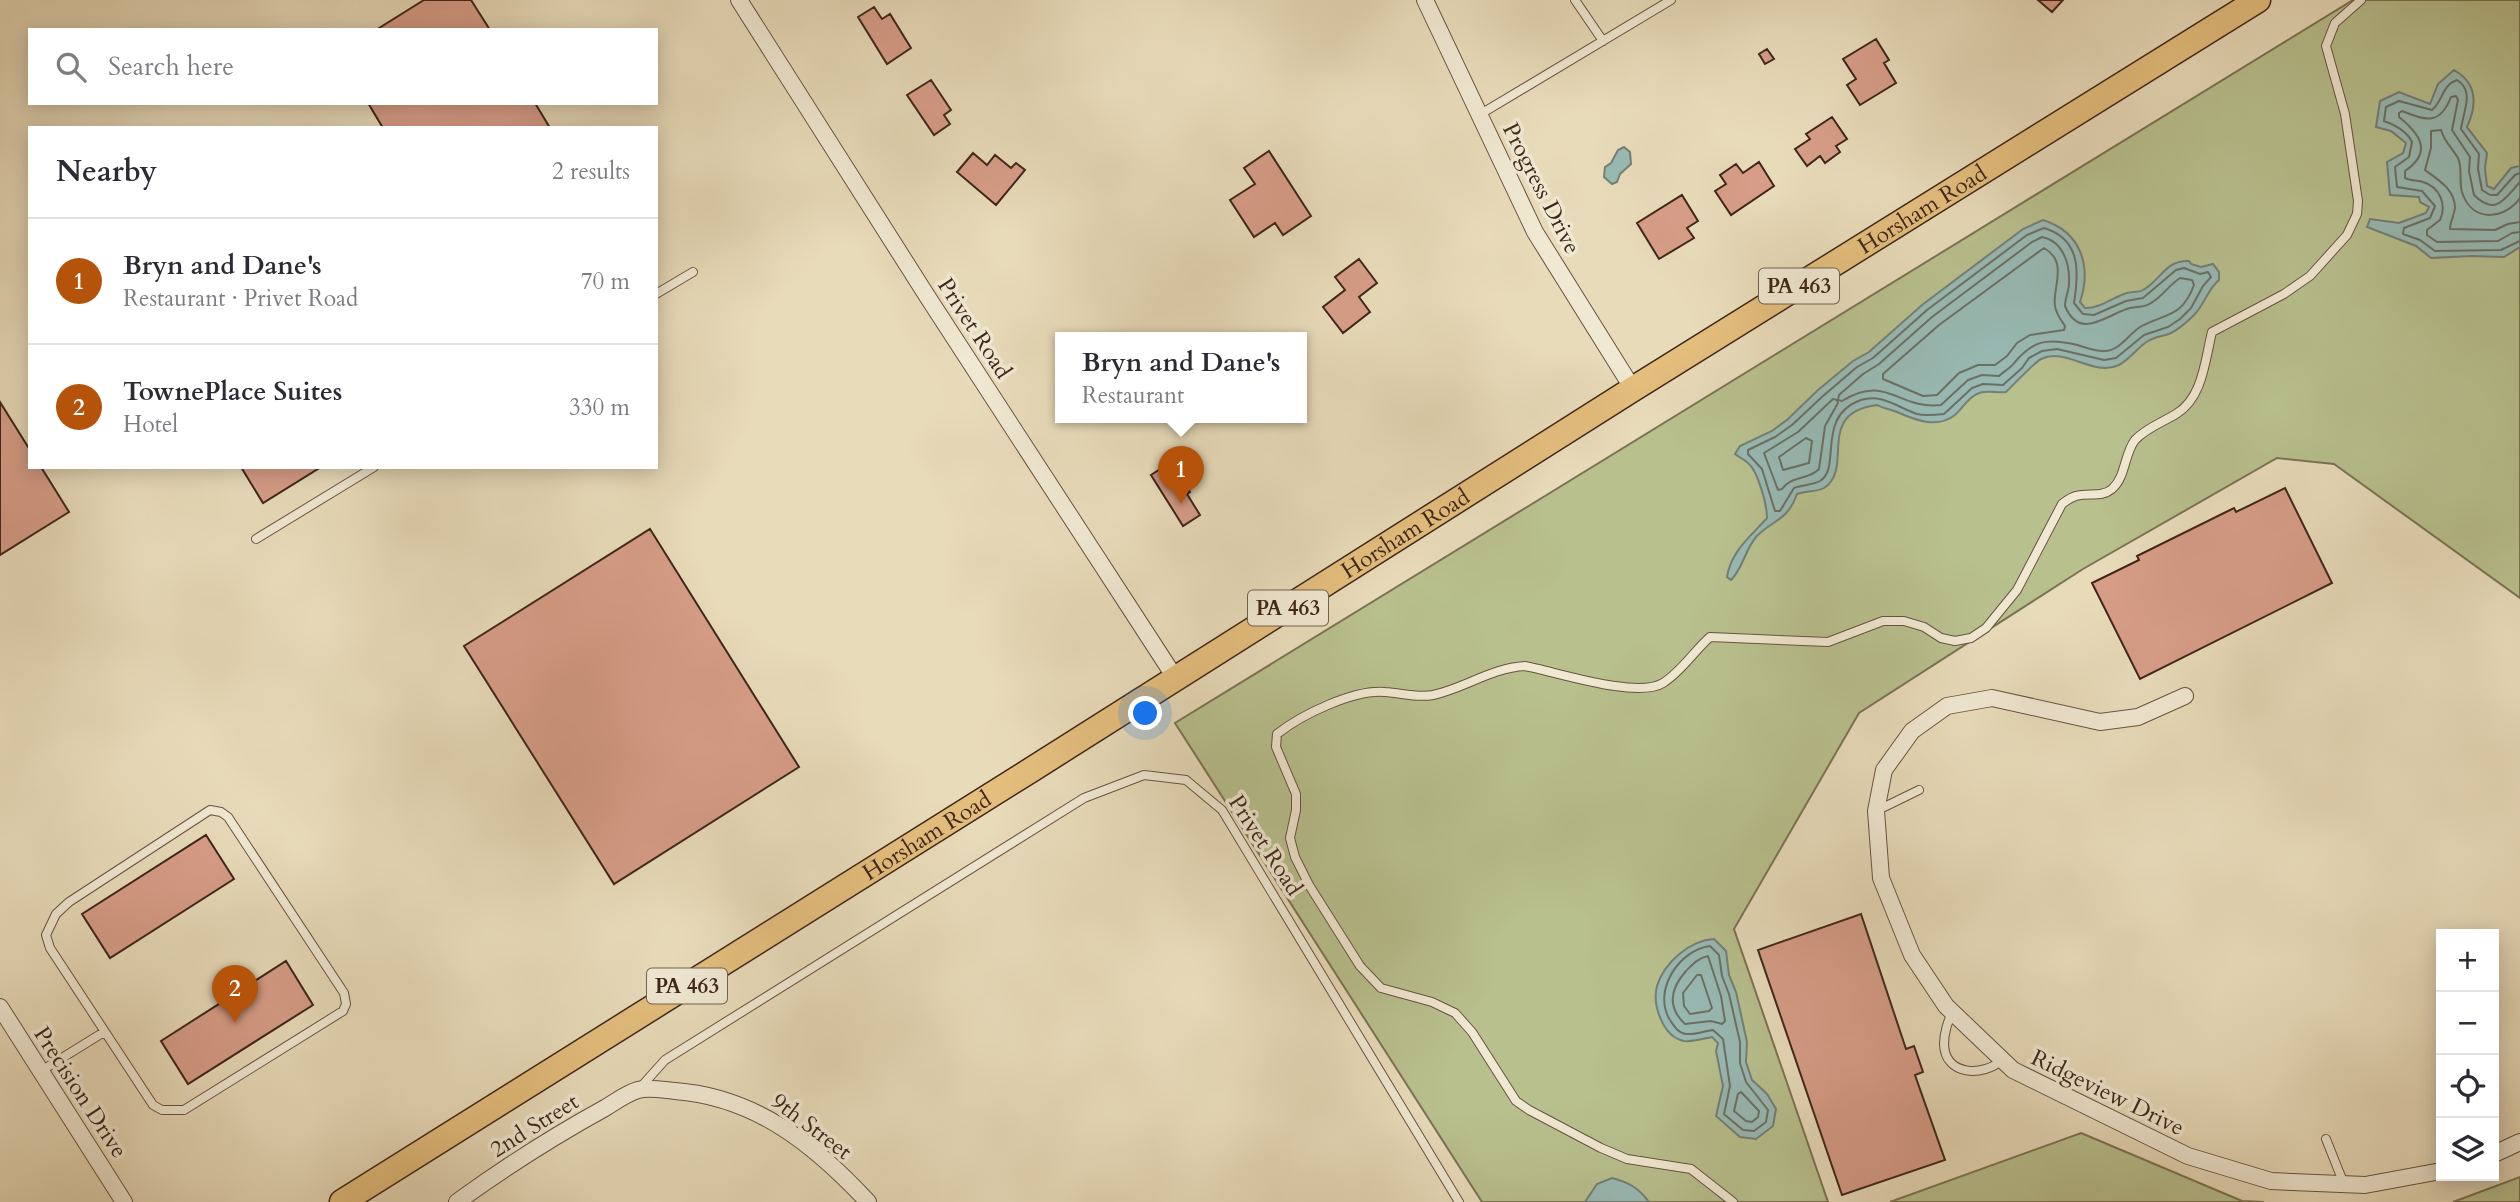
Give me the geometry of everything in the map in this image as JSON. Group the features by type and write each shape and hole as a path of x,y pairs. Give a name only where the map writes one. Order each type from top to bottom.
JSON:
{"main road":[{"name":"Horsham Road","path":"342,1202 1633,389 2258,0"}],"street":[{"name":"Privet Road","path":"739,0 927,296 1176,679"},
{"name":"Progress Drive","path":"1425,0 1535,232 1633,389"},
{"name":"Ridgeview Drive","path":"2185,696 2138,717 2100,722 1992,698 1947,706 1912,731 1884,771 1876,811 1881,878 1912,955 1952,1012 2013,1070 2188,1156 2271,1181 2365,1185 2436,1172"},
{"name":"Precision Drive","path":"0,1007 124,1202"},
{"name":"2nd Street","path":"457,1202 576,1124 638,1090"},
{"name":"9th Street","path":"638,1090 702,1094 757,1111 818,1155 868,1202"},
{"path":"2499,1152 2520,1142"}],"lane":[{"path":"1575,0 1603,40"},
{"path":"1479,115 1671,0"},
{"path":"1733,1202 1691,1169 1627,1159 1529,1111 1516,1101 1472,1032 1455,1013 1432,1002 1381,988 1360,966 1309,886 1295,857 1290,838 1296,810 1296,794 1276,747 1277,734 1308,714 1366,692 1419,697 1437,694 1507,667 1525,666 1630,689 1651,688 1676,672 1710,636 1828,642 1883,621 1904,621 1924,626 1941,638 1955,641 1971,638 1986,628 2017,590 2062,504 2075,496 2103,495 2114,487 2120,479 2129,450 2137,438 2190,403 2199,386 2212,332 2298,286 2323,262 2353,224 2358,201 2345,114 2326,46 2335,23 2361,0"},
{"path":"658,293 692,272"},
{"path":"256,539 371,469"},
{"name":"Privet Road","path":"638,1090 665,1059 1084,798 1143,775 1186,780 1222,810 1459,1202"},
{"path":"1876,811 1920,790"},
{"path":"210,810 221,812 228,817 344,993 346,999 343,1010 184,1110 162,1110 153,1105 104,1032 50,948 46,935 49,925 69,902 199,816 210,810"},
{"path":"1952,1012 1945,1028 1944,1046 1950,1061 1961,1070 1974,1073 1987,1070 2002,1060"},
{"path":"41,1072 104,1032"},
{"path":"2326,1139 2344,1184"}],"green space":[{"path":"2353,0 2520,0 2520,598 2334,464 2277,458 2083,569 1859,713 1734,929 1828,1202 1482,1202 1175,723"},
{"path":"2081,1133 2242,1201 2264,1202 1890,1202"},
{"path":"2520,1177 2520,1202 2453,1202"}],"water":[{"path":"2454,70 2467,81 2473,94 2473,110 2467,127 2487,153 2487,186 2494,189 2511,168 2520,166 2520,247 2504,257 2431,258 2416,246 2367,227 2370,219 2399,223 2426,213 2429,207 2420,202 2419,197 2390,195 2387,162 2403,153 2406,143 2391,131 2376,127 2380,101 2399,92 2430,104 2438,84"},
{"path":"1624,147 1630,152 1631,164 1620,174 1617,182 1612,184 1604,177 1605,167 1611,163 1618,150"},
{"path":"2043,220 2066,233 2080,252 2085,276 2080,302 2085,308 2096,307 2127,293 2143,290 2169,267 2181,262 2189,261 2201,267 2213,264 2219,272 2219,280 2198,311 2185,323 2169,334 2148,341 2119,365 2099,367 2050,356 2041,359 2006,392 1979,393 1955,415 1941,422 1919,420 1877,405 1858,410 1846,419 1841,430 1837,468 1833,479 1824,488 1797,494 1789,510 1756,537 1731,580 1727,577 1737,552 1767,518 1764,497 1756,474 1749,464 1735,454 1740,446 1772,431 1922,305 2023,229"},
{"path":"1714,939 1726,951 1729,975 1736,992 1747,1042 1746,1062 1752,1080 1767,1094 1776,1109 1773,1126 1756,1139 1740,1137 1716,1116 1723,1086 1716,1051 1718,1043 1712,1037 1691,1041 1677,1038 1665,1027 1656,1002 1660,977 1672,961 1687,948"},
{"path":"1612,1178 1633,1186 1649,1202 1585,1202 1597,1184"}],"building":[{"path":"424,0 471,0 489,28 379,28"},
{"path":"2038,0 2063,0 2052,12"},
{"path":"874,7 882,19 890,14 911,48 887,64 858,17"},
{"path":"1876,39 1889,60 1884,63 1896,83 1860,105 1847,85 1856,79 1843,59"},
{"path":"1767,49 1774,59 1765,64 1759,54"},
{"path":"931,80 951,110 944,115 950,124 934,135 907,95"},
{"path":"369,105 536,105 549,126 382,126"},
{"path":"1832,117 1847,139 1836,146 1840,152 1825,163 1820,156 1807,166 1795,149 1810,139 1806,134"},
{"path":"1269,151 1311,216 1283,235 1275,223 1254,237 1230,200 1255,184 1244,168"},
{"path":"973,153 987,165 995,155 1011,168 1016,163 1025,170 996,205 957,172"},
{"path":"1759,162 1774,186 1731,215 1715,191 1726,184 1720,175 1736,164 1743,173"},
{"path":"1682,195 1698,221 1687,228 1694,238 1659,259 1637,223"},
{"path":"1359,259 1377,283 1359,297 1370,312 1343,333 1323,307 1345,290 1335,277"},
{"path":"0,402 28,447 28,469 42,469 69,512 0,555"},
{"path":"1168,464 1177,479 1180,476 1200,515 1183,526 1151,475"},
{"path":"242,469 318,469 263,503"},
{"path":"2285,488 2332,583 2140,679 2092,583 2139,560 2137,556 2234,508 2236,512"},
{"path":"650,529 799,767 614,884 464,646"},
{"path":"206,835 234,879 110,958 82,914"},
{"path":"1861,914 1906,1049 1914,1046 1923,1072 1915,1075 1945,1160 1842,1195 1758,950"},
{"path":"286,961 313,1005 188,1084 161,1041"}],"place":[{"name":"Bryn and Dane's","path":"1181,504"},
{"name":"TownePlace Suites","path":"235,1023"}]}
